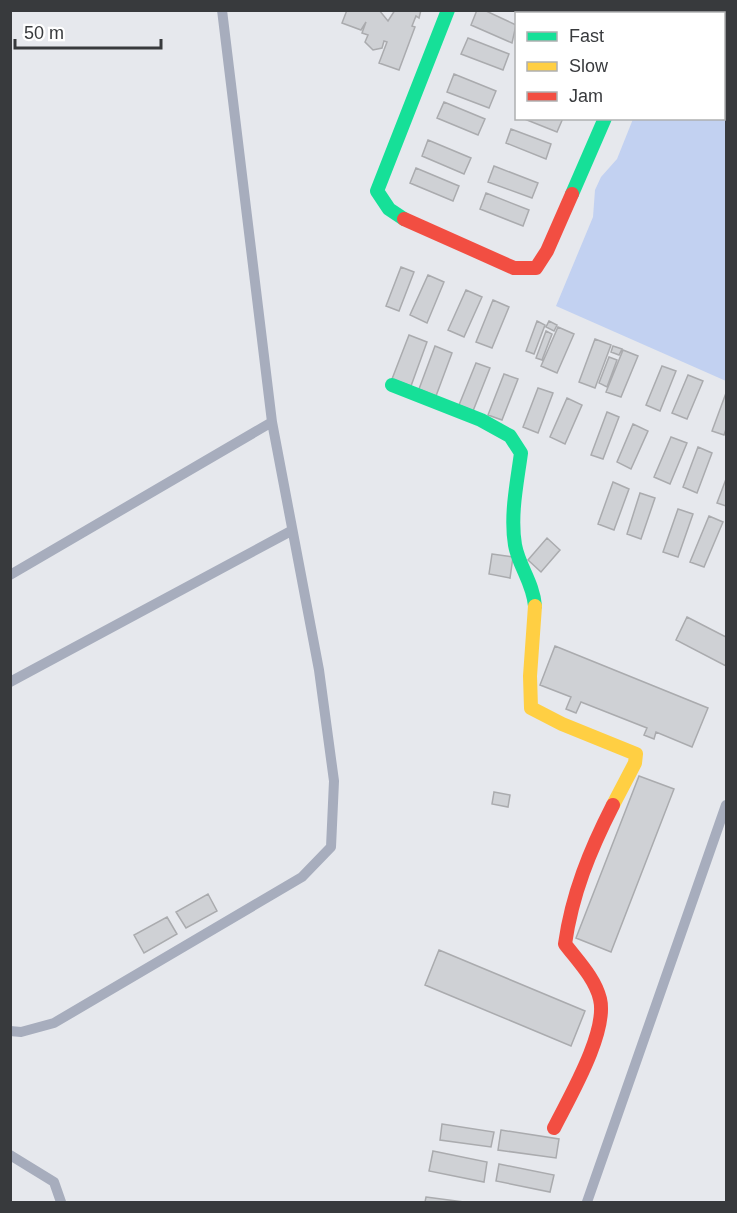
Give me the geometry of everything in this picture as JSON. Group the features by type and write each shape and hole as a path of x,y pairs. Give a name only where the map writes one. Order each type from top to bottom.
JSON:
{"street":[{"path":"448,10 377,191 389,209 408,222 514,268 536,268 547,251 604,120"},
{"path":"392,384 481,420 510,436 521,453 513,514 514,547 534,589 536,612 530,676 531,708 562,724 636,754 635,763 591,844 567,917 566,944 602,1001 599,1029 554,1128"}],"lane":[{"path":"10,1031 21,1032 54,1023 302,877 331,847 334,781 319,670 272,422 222,10"},
{"path":"10,575 272,422"},
{"path":"10,682 291,531"},
{"path":"587,1203 726,805"},
{"path":"10,1155 54,1182 61,1203"}],"shaded area":[{"path":"726,93 726,381 556,306 593,217 595,190 601,177 617,159 633,120 725,120"}],"building":[{"path":"347,10 379,10 388,21 395,10 421,10 419,18 416,16 412,26 415,27 399,70 379,63 387,42 384,41 382,48 373,50 365,42 368,35 362,33 366,22 361,30 342,23"},
{"path":"477,10 484,10 515,25 512,43 471,25"},
{"path":"553,10 592,10 596,12 554,12"},
{"path":"468,38 509,54 503,70 461,54"},
{"path":"454,74 496,91 489,108 447,92"},
{"path":"444,102 485,119 478,135 437,118"},
{"path":"527,120 562,120 557,132"},
{"path":"511,129 551,144 546,159 506,143"},
{"path":"428,140 471,158 464,174 422,156"},
{"path":"494,166 538,183 532,198 488,182"},
{"path":"416,168 459,186 453,201 410,183"},
{"path":"486,193 529,210 523,226 480,209"},
{"path":"401,267 414,272 399,311 386,306"},
{"path":"428,275 444,282 427,323 410,315"},
{"path":"466,290 482,297 464,337 448,330"},
{"path":"493,300 509,307 492,348 476,342"},
{"path":"537,321 545,325 534,354 526,351"},
{"path":"549,321 557,325 554,331 546,327"},
{"path":"558,327 574,334 557,373 541,366"},
{"path":"546,331 552,334 542,360 536,358"},
{"path":"409,335 427,342 411,386 392,379"},
{"path":"595,339 611,345 595,388 579,382"},
{"path":"435,346 452,353 436,396 419,389"},
{"path":"613,346 622,349 619,355 611,352"},
{"path":"623,350 638,356 621,397 606,392"},
{"path":"609,357 617,360 607,387 599,383"},
{"path":"476,363 490,368 473,411 459,405"},
{"path":"662,366 676,371 660,411 646,405"},
{"path":"504,374 518,379 502,420 488,415"},
{"path":"688,375 703,381 687,419 672,413"},
{"path":"538,388 553,393 538,433 523,427"},
{"path":"726,393 726,429 724,435 712,431"},
{"path":"567,398 582,405 565,444 550,437"},
{"path":"607,412 619,417 603,459 591,455"},
{"path":"633,424 648,431 631,469 617,462"},
{"path":"671,437 687,443 670,484 654,477"},
{"path":"698,447 712,453 697,493 683,487"},
{"path":"726,479 726,506 717,503"},
{"path":"613,482 629,489 614,530 598,524"},
{"path":"640,493 655,498 641,539 627,534"},
{"path":"678,509 693,514 678,557 663,552"},
{"path":"709,516 723,522 704,567 690,562"},
{"path":"547,538 560,550 541,572 528,560"},
{"path":"492,554 513,557 510,578 489,574"},
{"path":"687,617 726,637 726,666 676,640"},
{"path":"555,646 708,708 692,747 656,732 654,739 644,735 647,728 581,702 576,713 566,709 571,697 540,685"},
{"path":"639,776 674,789 611,952 576,938"},
{"path":"494,792 510,795 508,807 492,804"},
{"path":"208,894 217,911 186,928 176,912"},
{"path":"167,917 177,934 144,953 134,935"},
{"path":"439,950 585,1011 571,1046 425,985"},
{"path":"442,1124 494,1132 491,1147 440,1140"},
{"path":"501,1130 559,1139 556,1158 498,1150"},
{"path":"433,1151 487,1162 484,1182 429,1171"},
{"path":"499,1164 554,1175 550,1192 496,1181"},
{"path":"426,1197 464,1202 425,1202"}],"traffic: fast":[{"path":"404,219 389,209 377,191 448,10"},
{"path":"572,194 604,120"},
{"path":"392,385 481,420 510,436 521,453 514,511 515,545 532,589 535,606"}],"traffic: slow":[{"path":"535,606 530,676 531,708 562,724 636,754 635,763 613,805"}],"traffic: jam":[{"path":"404,219 514,268 536,268 547,251 572,194"},
{"path":"554,1128 586,1065 601,1013 598,991 565,944 572,908 583,873 613,805"}]}
